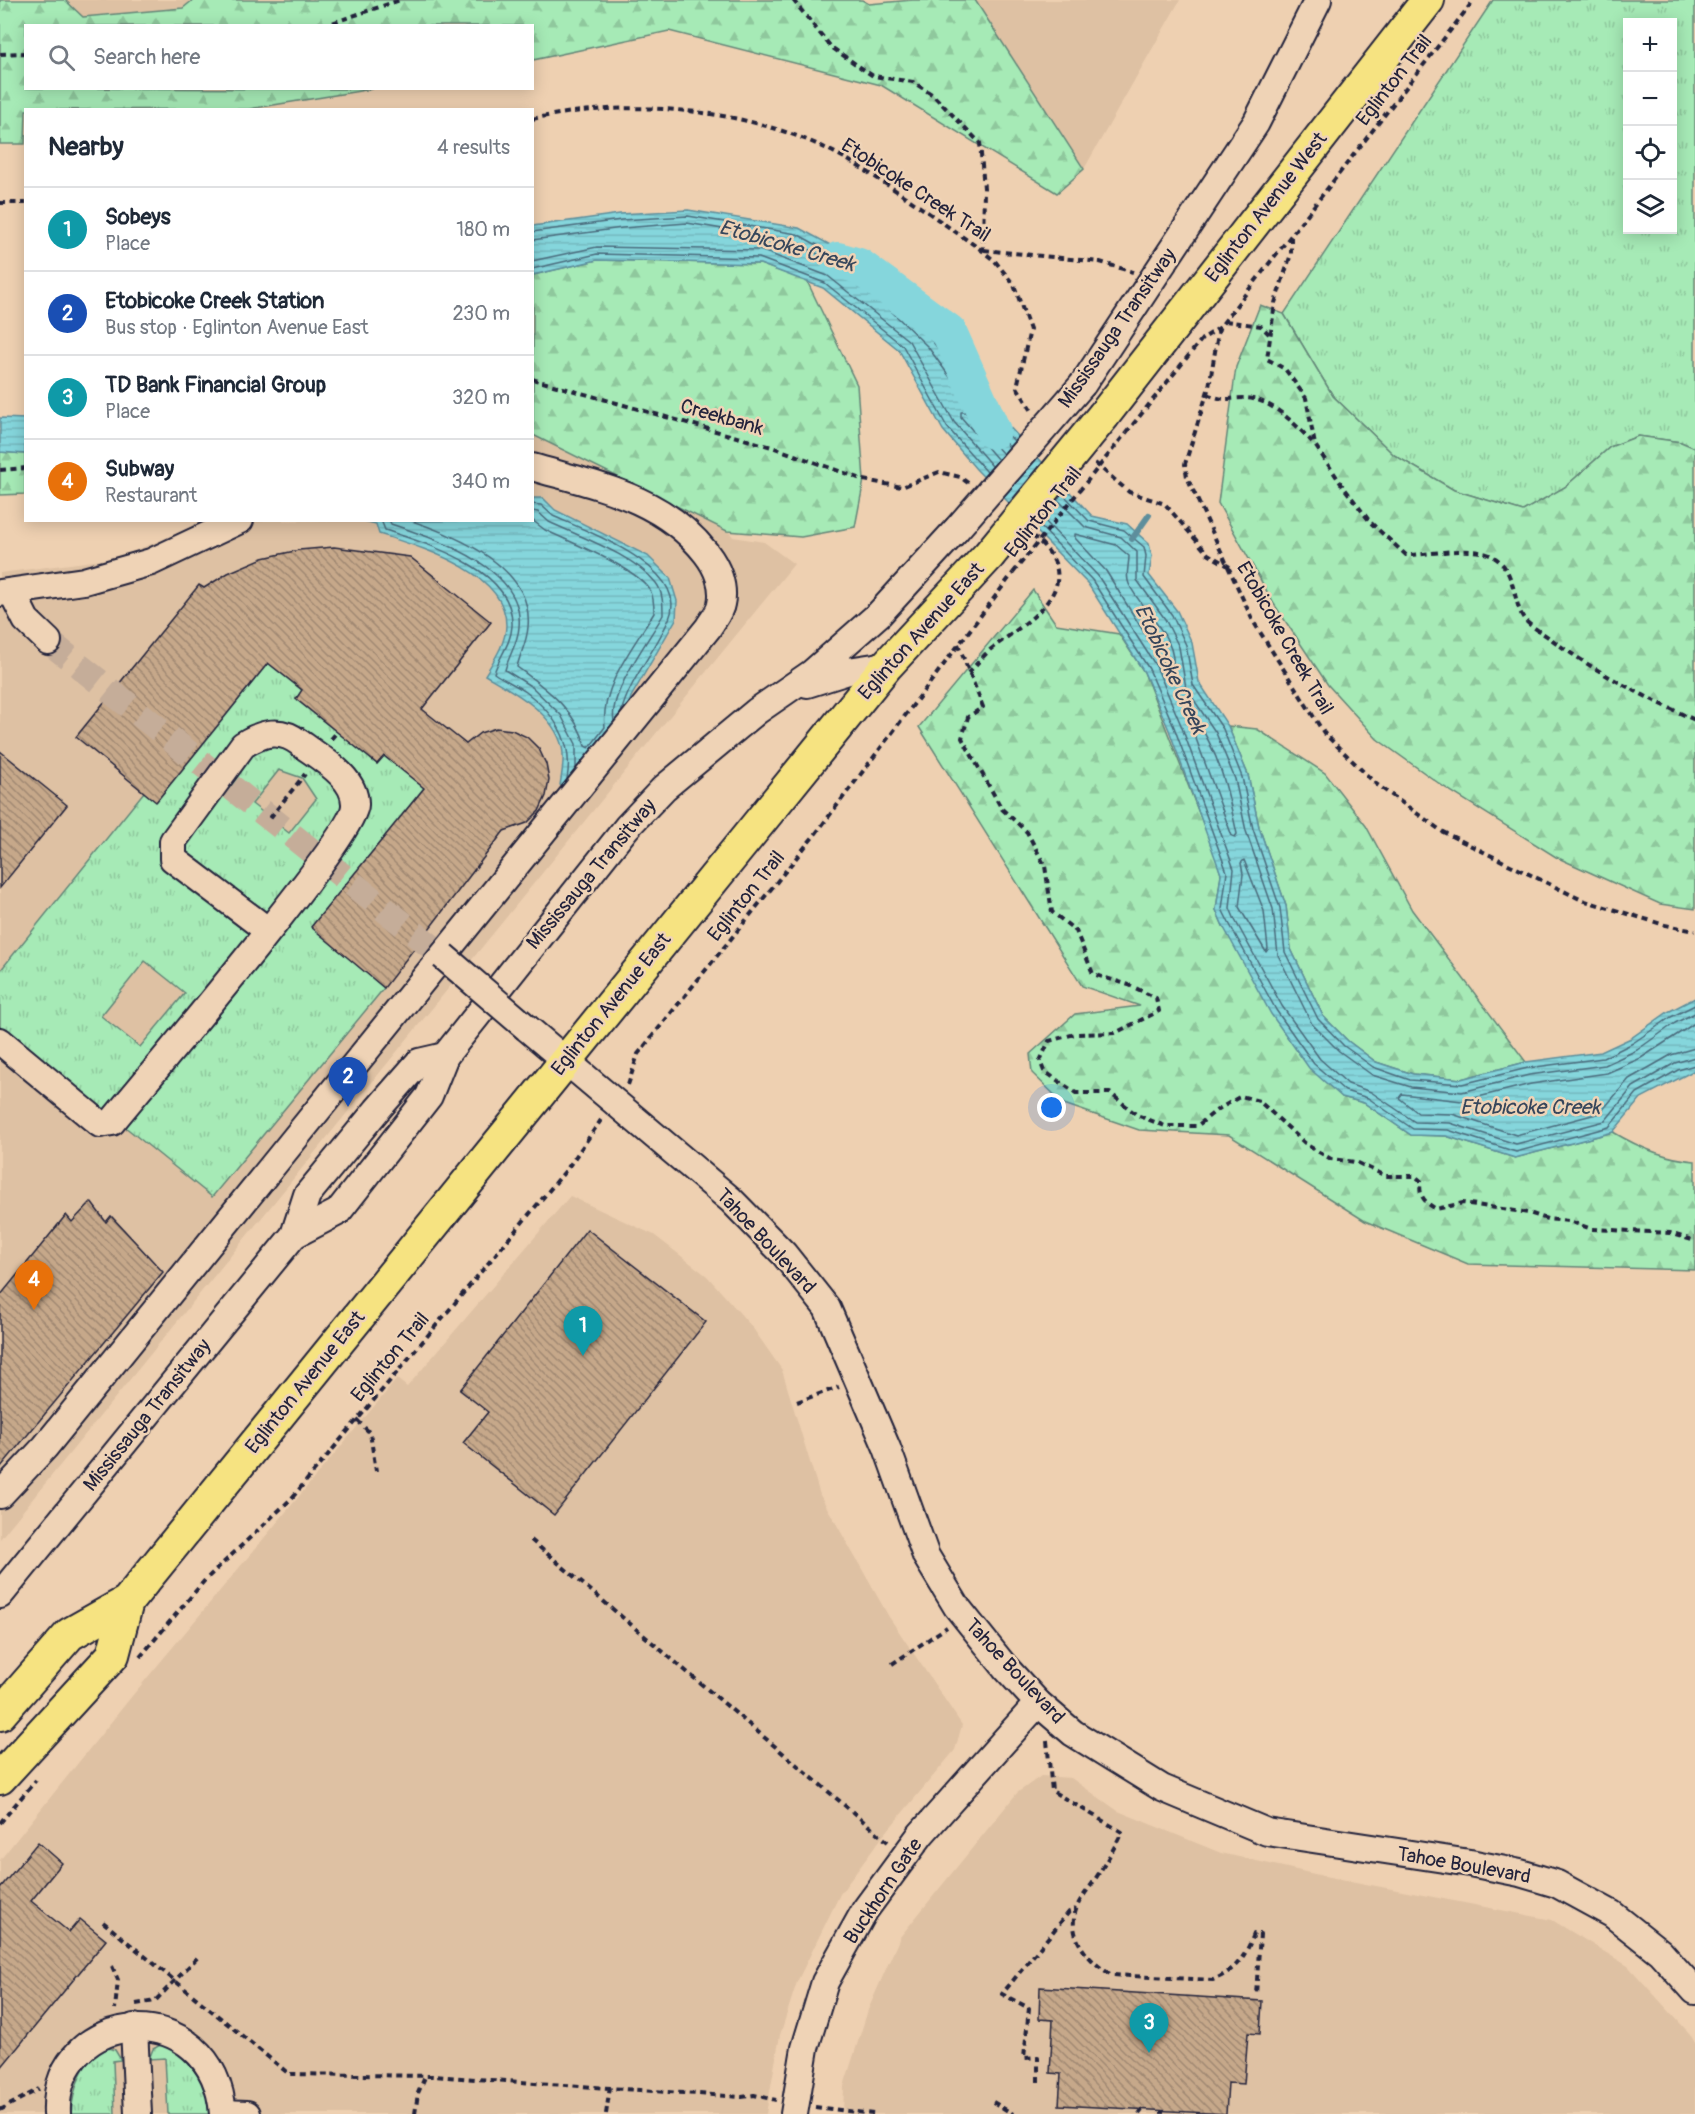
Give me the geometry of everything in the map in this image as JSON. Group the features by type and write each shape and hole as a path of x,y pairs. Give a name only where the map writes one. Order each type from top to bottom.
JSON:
{"main road":[{"name":"Eglinton Avenue West","path":"1115,424 1428,0"},
{"name":"Eglinton Avenue East","path":"0,1713 70,1635 127,1602 887,665 1001,564 1115,424"},
{"name":"Eglinton Avenue East","path":"0,1778 113,1655 127,1602"}],"street":[{"name":"Mississauga Transitway","path":"294,1235 338,1212 429,1096 445,1056 627,827 663,788 757,711 813,673 879,614 956,530 1083,384 1256,123 1318,0"},
{"path":"0,1495 45,1447 708,628 721,606 722,586 714,564 697,542 666,514 629,495 534,468"},
{"path":"48,640 26,620 6,592 84,581 151,562 236,522"},
{"name":"Mississauga Transitway","path":"757,711 813,681 848,671 887,665"},
{"path":"0,1041 100,1124 112,1122 267,930 327,855 351,820 355,805 351,788 339,773 289,734 258,735 243,745 173,841 173,859 267,930"},
{"name":"Tahoe Boulevard","path":"443,956 564,1061 731,1200 784,1254 827,1308 859,1379 926,1556 964,1616 1038,1703 1073,1733 1133,1772 1198,1804 1268,1832 1480,1865 1520,1873 1557,1884 1612,1914 1660,1952 1695,1991"},
{"name":"Mississauga Transitway","path":"0,1595 294,1235 307,1195 376,1110 419,1062 445,1056"},
{"name":"Buckhorn Gate","path":"794,2109 805,2048 825,1982 864,1910 904,1857 1038,1703"},
{"path":"57,2114 56,2100 64,2073 82,2049 106,2034 134,2027 161,2030 187,2042 207,2061 231,2114"},
{"path":"134,2027 138,2114"}],"path":[{"path":"329,24 400,0"},
{"path":"793,0 831,47 873,76 913,82 933,95 980,142 984,188 982,250 1100,262 1135,273"},
{"name":"Eglinton Trail","path":"630,1083 638,1054 868,766 957,643 1001,564 1115,424 1202,339 1219,328 1225,321 1474,0"},
{"path":"0,54 24,53"},
{"name":"Etobicoke Creek Trail","path":"534,119 575,112 638,108 713,114 747,122 819,146 847,160 995,261 1014,285 1030,330 1020,363"},
{"path":"0,203 24,203"},
{"path":"1291,237 1291,254 1275,303 1268,359 1285,369 1306,398 1315,446"},
{"path":"1225,321 1261,326 1270,335"},
{"path":"1219,328 1207,394 1185,464 1188,477 1230,567"},
{"name":"Creekbank","path":"534,380 772,447 864,480 902,487"},
{"path":"1207,394 1223,401 1244,398 1258,401 1290,419 1315,446 1371,523 1406,555 1435,555 1474,549 1494,556 1512,579 1524,619 1567,651 1641,695 1695,720"},
{"path":"0,470 24,468"},
{"name":"Etobicoke Creek Trail","path":"1111,476 1129,492 1165,504 1208,554 1230,567 1253,621 1324,733 1376,784 1443,832 1582,900 1665,925 1695,931"},
{"path":"968,673 988,651 1035,616 1058,581 1056,560"},
{"path":"957,643 983,707 968,717 962,738 1002,809 1027,832 1045,866 1052,912 1076,931 1093,974 1129,985 1156,998 1159,1011 1115,1033 1075,1034 1049,1041 1040,1060 1044,1071 1076,1093 1110,1093 1137,1115 1165,1126 1197,1126 1217,1110 1241,1096 1259,1101 1307,1145 1331,1159 1356,1162 1386,1176 1415,1176 1421,1181 1419,1190 1425,1203 1436,1209 1463,1203 1569,1221 1592,1228 1670,1233 1695,1241"},
{"path":"270,818 297,783"},
{"name":"Eglinton Trail","path":"205,1580 291,1499 567,1169 585,1141"},
{"path":"797,1402 859,1379"},
{"path":"357,1420 370,1433 376,1471"},
{"path":"531,1540 904,1857"},
{"path":"892,1664 964,1616"},
{"path":"1038,1703 1050,1752 1052,1791 1122,1832 1111,1855 1076,1908 1069,1912 1002,1994 1029,2008 1024,2058 1038,2058 1038,2082"},
{"path":"1076,1908 1075,1925 1078,1941 1086,1955 1098,1967 1112,1974 1213,1980 1228,1974 1240,1963 1254,1934 1260,1934 1256,1995"},
{"path":"103,1922 289,2074 425,2077 742,2097 754,2095 794,2109 874,2114"},
{"path":"112,1966 118,1980 115,2009"},
{"path":"415,2114 418,2093 425,2077"},
{"path":"606,2114 610,2087"},
{"path":"0,2109 42,2089"},
{"path":"993,2102 1013,2114"}],"shaded area":[{"path":"65,0 193,0 183,8 83,17"},
{"path":"975,0 1180,0 1084,169"},
{"path":"534,436 711,507 733,537 764,542 794,564 0,1539 0,573 117,558 205,522 534,522"},
{"path":"570,1196 654,1235 707,1276 752,1327 782,1370 820,1495 889,1617 962,1725 955,1750 883,1836 840,1894 797,1982 780,2035 766,2114 0,2114 0,1860 132,1696 397,1379 407,1387"},
{"path":"1041,1776 1071,1778 1118,1811 1221,1853 1319,1875 1552,1920 1628,1966 1690,2034 1695,2043 1695,2114 843,2114 844,2086 868,2010 900,1937 1017,1793"}],"green space":[{"path":"0,0 65,0 83,17 183,8 193,0 862,0 869,4 912,0 975,0 1084,169 1057,193 881,85 669,31 534,60 534,24 24,24 24,90 366,90 255,108 24,108 24,144 0,144"},
{"path":"1493,0 1695,0 1695,448 1681,442 1638,436 1610,447 1565,487 1523,511 1454,490 1394,455 1333,396 1284,314"},
{"path":"597,260 760,264 807,281 857,385 864,480 855,527 801,537 727,531 534,435 534,275"},
{"path":"1260,305 1284,314 1333,396 1394,455 1454,490 1523,511 1565,487 1610,447 1638,436 1681,442 1695,448 1695,909 1660,904 1556,857 1444,787 1377,739 1328,685 1274,604 1218,503 1236,367"},
{"path":"0,452 24,454 24,494 0,495"},
{"path":"1033,590 1056,624 1119,634 1144,672 1221,874 1216,910 1223,926 1342,1097 1364,1103 1411,1135 1446,1136 1515,1158 1613,1132 1652,1151 1673,1158 1695,1161 1695,1270 1468,1264 1365,1221 1229,1135 1139,1130 1064,1104 1032,1073 1030,1054 1075,1014 1140,1006 1082,986 919,727"},
{"path":"268,663 302,690 296,699 377,764 384,756 424,788 312,927 384,988 212,1197 0,1026 0,971 144,792 157,801","holes":["279,770 302,778 316,799 289,833 252,804","145,961 185,993 140,1047 101,1016"]},
{"path":"1228,726 1257,729 1325,773 1366,826 1412,910 1526,1062 1461,1079 1413,1074 1376,1062 1348,1041 1323,1016 1291,949 1286,906 1259,827 1248,775"},
{"path":"162,2044 176,2048 205,2084 209,2114 168,2114 165,2058 149,2059 153,2049"},
{"path":"108,2048 115,2050 121,2060 113,2061 115,2114 71,2114 74,2095 85,2066 99,2052"}],"water":[{"name":"Etobicoke Creek","path":"688,210 799,228 860,261 938,338 979,394 1092,516 1127,524 1149,544 1152,556 1149,575 1177,611 1192,643 1199,682 1228,726 1248,775 1259,827 1286,906 1291,949 1323,1016 1348,1041 1376,1062 1413,1074 1461,1079 1526,1062 1601,1052 1631,1038 1668,1012 1695,998 1695,1070 1641,1098 1613,1132 1515,1158 1446,1136 1411,1135 1364,1103 1342,1097 1309,1068 1271,1014 1223,926 1216,910 1221,874 1169,730 1144,672 1088,584 976,469 943,430 899,350 823,288 760,264 597,260 534,275 534,226 620,214"},
{"path":"0,418 24,419 24,454 0,452"},
{"path":"534,498 543,498 555,510 648,556 670,578 677,601 676,619 631,697 626,716 580,798 560,785 563,751 550,723 531,704 485,675 499,651 506,625 502,606 492,590 476,576 437,554 379,534 376,524 368,522 534,522"}],"building":[{"path":"334,547 410,557 491,622 422,709 466,744 480,733 496,728 512,730 527,737 539,749 546,764 549,780 546,796 539,811 527,823 504,831 384,988 311,927 424,788 384,756 377,764 337,732 296,699 302,690 268,663 156,802 76,737 199,585 204,588 228,573 263,558 299,550"},
{"path":"0,751 67,805 0,888"},
{"path":"91,1202 106,1222 111,1216 163,1272 0,1468 0,1296 66,1215 72,1222"},
{"path":"587,1229 706,1322 554,1515 463,1443 488,1412 460,1390"},
{"path":"38,1842 62,1863 31,1901 69,1932 80,1919 106,1940 0,2069 0,1888"},
{"path":"1040,1987 1262,2001 1260,2034 1248,2033 1244,2084 1228,2083 1226,2114 1059,2105 1061,2074 1050,2073 1053,2020 1039,2019"}],"waterway":[{"name":"Etobicoke Creek","path":"838,260 859,266 949,332 993,431"},
{"path":"1132,539 1149,515"}],"tunnel":[{"path":"48,641 443,956"}],"place":[{"name":"Etobicoke Creek Station","path":"348,1107"},
{"name":"Subway","path":"34,1310"},
{"name":"Sobeys","path":"583,1356"},
{"name":"TD Bank Financial Group","path":"1149,2053"}]}
